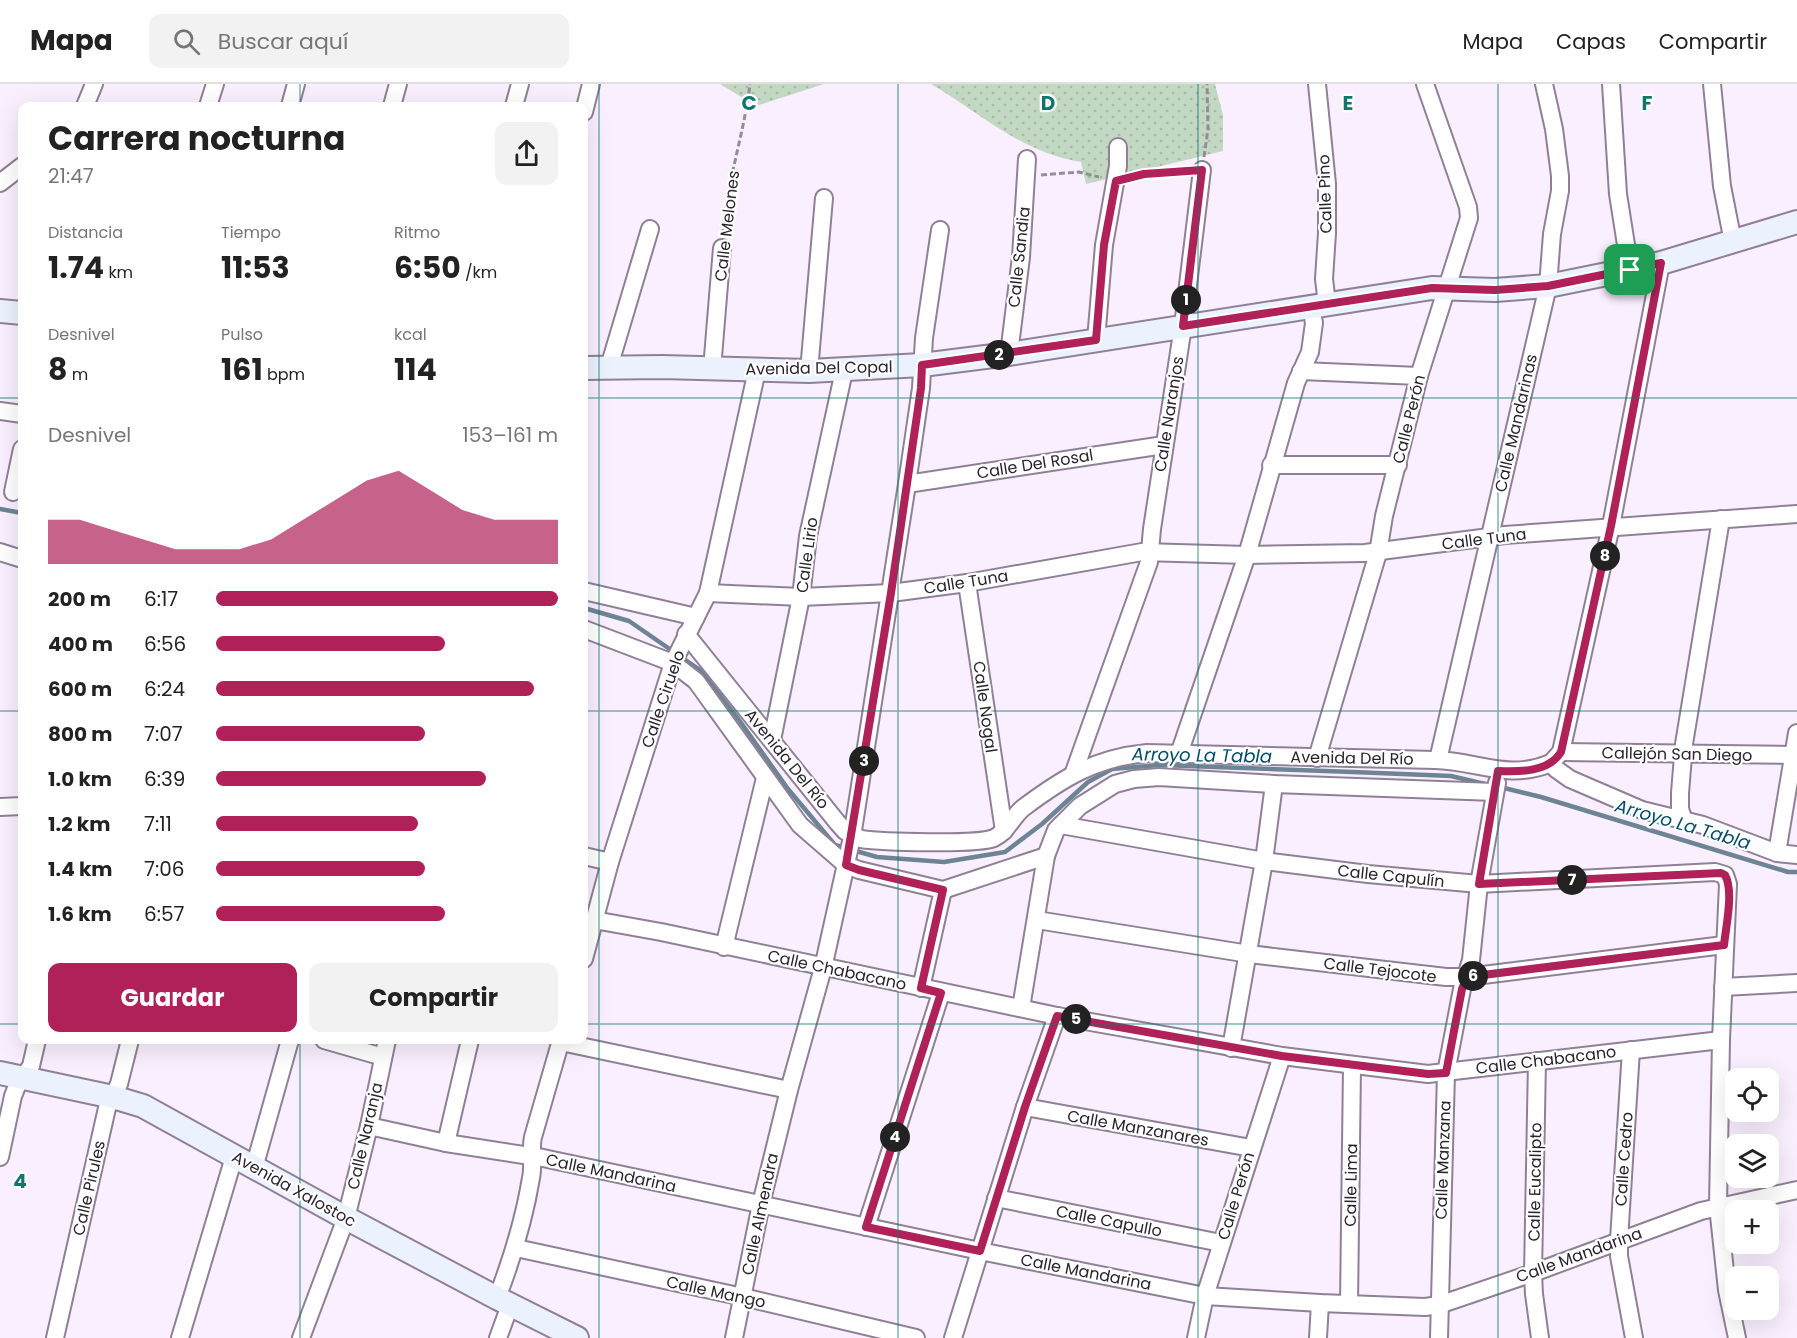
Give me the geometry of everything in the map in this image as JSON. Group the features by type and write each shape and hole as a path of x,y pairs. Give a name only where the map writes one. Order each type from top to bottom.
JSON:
{"street":[{"path":"87,102 94,84"},
{"path":"291,102 296,84"},
{"path":"393,102 398,84"},
{"path":"515,102 520,84"},
{"path":"586,102 591,84"},
{"name":"Calle Pino","path":"1317,84 1327,184 1324,279 1319,305"},
{"name":"Calle Perón","path":"1317,758 1378,553 1384,516 1419,376 1469,218 1468,207 1425,84"},
{"name":"Calle Mandarinas","path":"1438,760 1548,286 1560,176 1554,129 1544,84"},
{"path":"1611,84 1618,194 1630,270"},
{"path":"1712,84 1724,196 1733,242"},
{"path":"209,102 211,85"},
{"path":"1096,340 1104,245 1116,181 1118,147"},
{"name":"Calle Sandia","path":"1009,354 1021,257 1027,168"},
{"path":"0,183 18,169"},
{"name":"Calle Naranjos","path":"1150,552 1183,326 1202,170"},
{"path":"810,371 824,198"},
{"name":"Avenida Del Copal","path":"588,368 844,371 922,365 1009,354 1413,291 1448,288 1495,290 1548,286 1661,263 1797,222"},
{"path":"609,368 650,229"},
{"path":"922,365 940,230"},
{"name":"Calle Melones","path":"712,369 722,248"},
{"path":"1661,263 1611,526 1556,758 1561,774 1642,810 1703,825 1777,853 1797,855"},
{"path":"1179,754 1247,555 1296,383 1310,352 1319,305"},
{"path":"0,310 18,312"},
{"name":"Calle Almendra","path":"734,1338 761,1204 789,1090 823,968 852,836 891,593 921,388 922,365"},
{"name":"Calle Ciruelo","path":"588,943 610,862 678,651 708,593 757,370"},
{"name":"Calle Lirio","path":"772,740 801,597 808,536 844,371"},
{"path":"1301,371 1419,376"},
{"path":"0,411 18,413"},
{"name":"Calle Del Rosal","path":"907,484 1164,445"},
{"path":"1271,465 1398,465"},
{"path":"12,492 18,466"},
{"name":"Calle Tuna","path":"708,593 801,597 891,593 967,583 1150,552 1247,555 1378,553 1489,537 1611,526 1797,514"},
{"path":"1684,821 1680,809 1683,755 1721,519"},
{"path":"0,552 18,558"},
{"path":"1074,772 1146,571 1150,552"},
{"name":"Calle Nogal","path":"967,583 1004,831"},
{"path":"588,592 696,617"},
{"name":"Avenida Del Río","path":"588,629 678,651 772,740 837,822 852,836"},
{"name":"Avenida Del Río","path":"678,651 696,681 800,825 859,870 943,890"},
{"path":"1777,853 1797,733"},
{"name":"Avenida Del Río","path":"1004,831 1020,810 1074,772 1102,761 1147,753 1438,760 1473,764 1497,782"},
{"name":"Callejón San Diego","path":"1556,758 1794,755"},
{"name":"Avenida Del Río","path":"1046,856 1050,841 1061,825 1080,806 1115,784 1134,779 1159,777 1274,784 1497,782 1556,758"},
{"path":"724,946 765,777"},
{"name":"Calle Manzana","path":"1439,1338 1446,1073 1462,989 1471,960 1479,884 1497,782"},
{"path":"1231,1048 1249,954 1274,784"},
{"path":"1,810 18,807"},
{"name":"Calle Capulín","path":"1061,825 1264,861 1368,874 1479,884 1715,873 1725,875 1728,884 1728,916 1724,945"},
{"path":"852,836 870,841 974,841 994,838 1004,831"},
{"path":"921,988 943,890 1046,856 1021,1008"},
{"path":"588,857 610,862"},
{"name":"Calle Chabacano","path":"594,920 1057,1016 1231,1048 1352,1066 1428,1074 1446,1073 1721,1040"},
{"name":"Calle Tejocote","path":"1037,920 1249,954 1424,976 1467,977 1724,945"},
{"path":"1724,945 1718,1206 1727,1290 1737,1338"},
{"path":"1723,987 1797,983"},
{"path":"866,1227 941,993"},
{"path":"953,1338 1025,1107 1057,1016"},
{"path":"0,1157 13,1096 31,1066 36,1044"},
{"name":"Calle Pirules","path":"55,1338 107,1108 119,1084 129,1044"},
{"path":"180,1338 288,1044"},
{"path":"338,1044 383,1057"},
{"name":"Calle Naranja","path":"307,1336 346,1218 386,1044"},
{"path":"446,1143 469,1044"},
{"path":"498,1338 532,1175 533,1137 560,1044"},
{"path":"575,1044 789,1090"},
{"name":"Calle Cedro","path":"1631,1050 1619,1256 1634,1338"},
{"name":"Calle Perón","path":"1196,1338 1205,1296 1221,1243 1282,1056"},
{"name":"Calle Eucalipto","path":"1537,1061 1533,1273 1540,1338"},
{"name":"Calle Lima","path":"1349,1304 1352,1066"},
{"name":"Avenida Xalostoc","path":"0,1073 113,1096 162,1115 346,1218 577,1338"},
{"name":"Calle Manzanares","path":"1025,1107 1251,1148"},
{"name":"Calle Mandarina","path":"369,1126 446,1143 531,1157 1205,1296 1320,1304 1425,1307 1439,1305 1718,1206 1797,1190"},
{"name":"Calle Capullo","path":"996,1198 1221,1243"},
{"name":"Calle Mango","path":"516,1248 742,1297 916,1338"},
{"path":"1318,1338 1320,1304"}],"path":[{"name":"Calle Melones","path":"722,248 723,228 734,167 747,114 750,84"},
{"path":"1027,168 1079,172 1116,181 1144,174 1202,170 1208,129 1207,84"}],"green space":[{"path":"720,84 824,84 756,106"},
{"path":"931,84 1215,84 1223,115 1223,151 1086,184 1081,162 1040,150 1021,141"}],"waterway":[{"name":"Arroyo La Tabla","path":"0,509 18,512"},
{"name":"Arroyo La Tabla","path":"588,609 629,621 674,652"},
{"name":"Arroyo La Tabla","path":"681,657 700,670 788,789 835,845 877,857 944,862 1005,852 1042,824 1088,782 1112,769 1159,765 1353,772 1451,776 1485,784"},
{"name":"Arroyo La Tabla","path":"1500,787 1541,797 1788,872 1797,872"}],"route":[{"path":"1202,170 1183,326 1432,288 1495,290 1548,286 1630,270 1661,263 1611,526 1561,752 1551,764 1523,771 1498,771 1479,884 1721,873 1727,878 1728,884 1728,916 1724,945 1467,977 1462,989 1446,1073 1428,1074 1282,1056 1057,1016 1025,1107 980,1251 866,1227 941,993 921,988 943,890 846,865 891,593 921,388 922,365 1096,340 1104,245 1116,181 1144,174 1202,170"}]}
